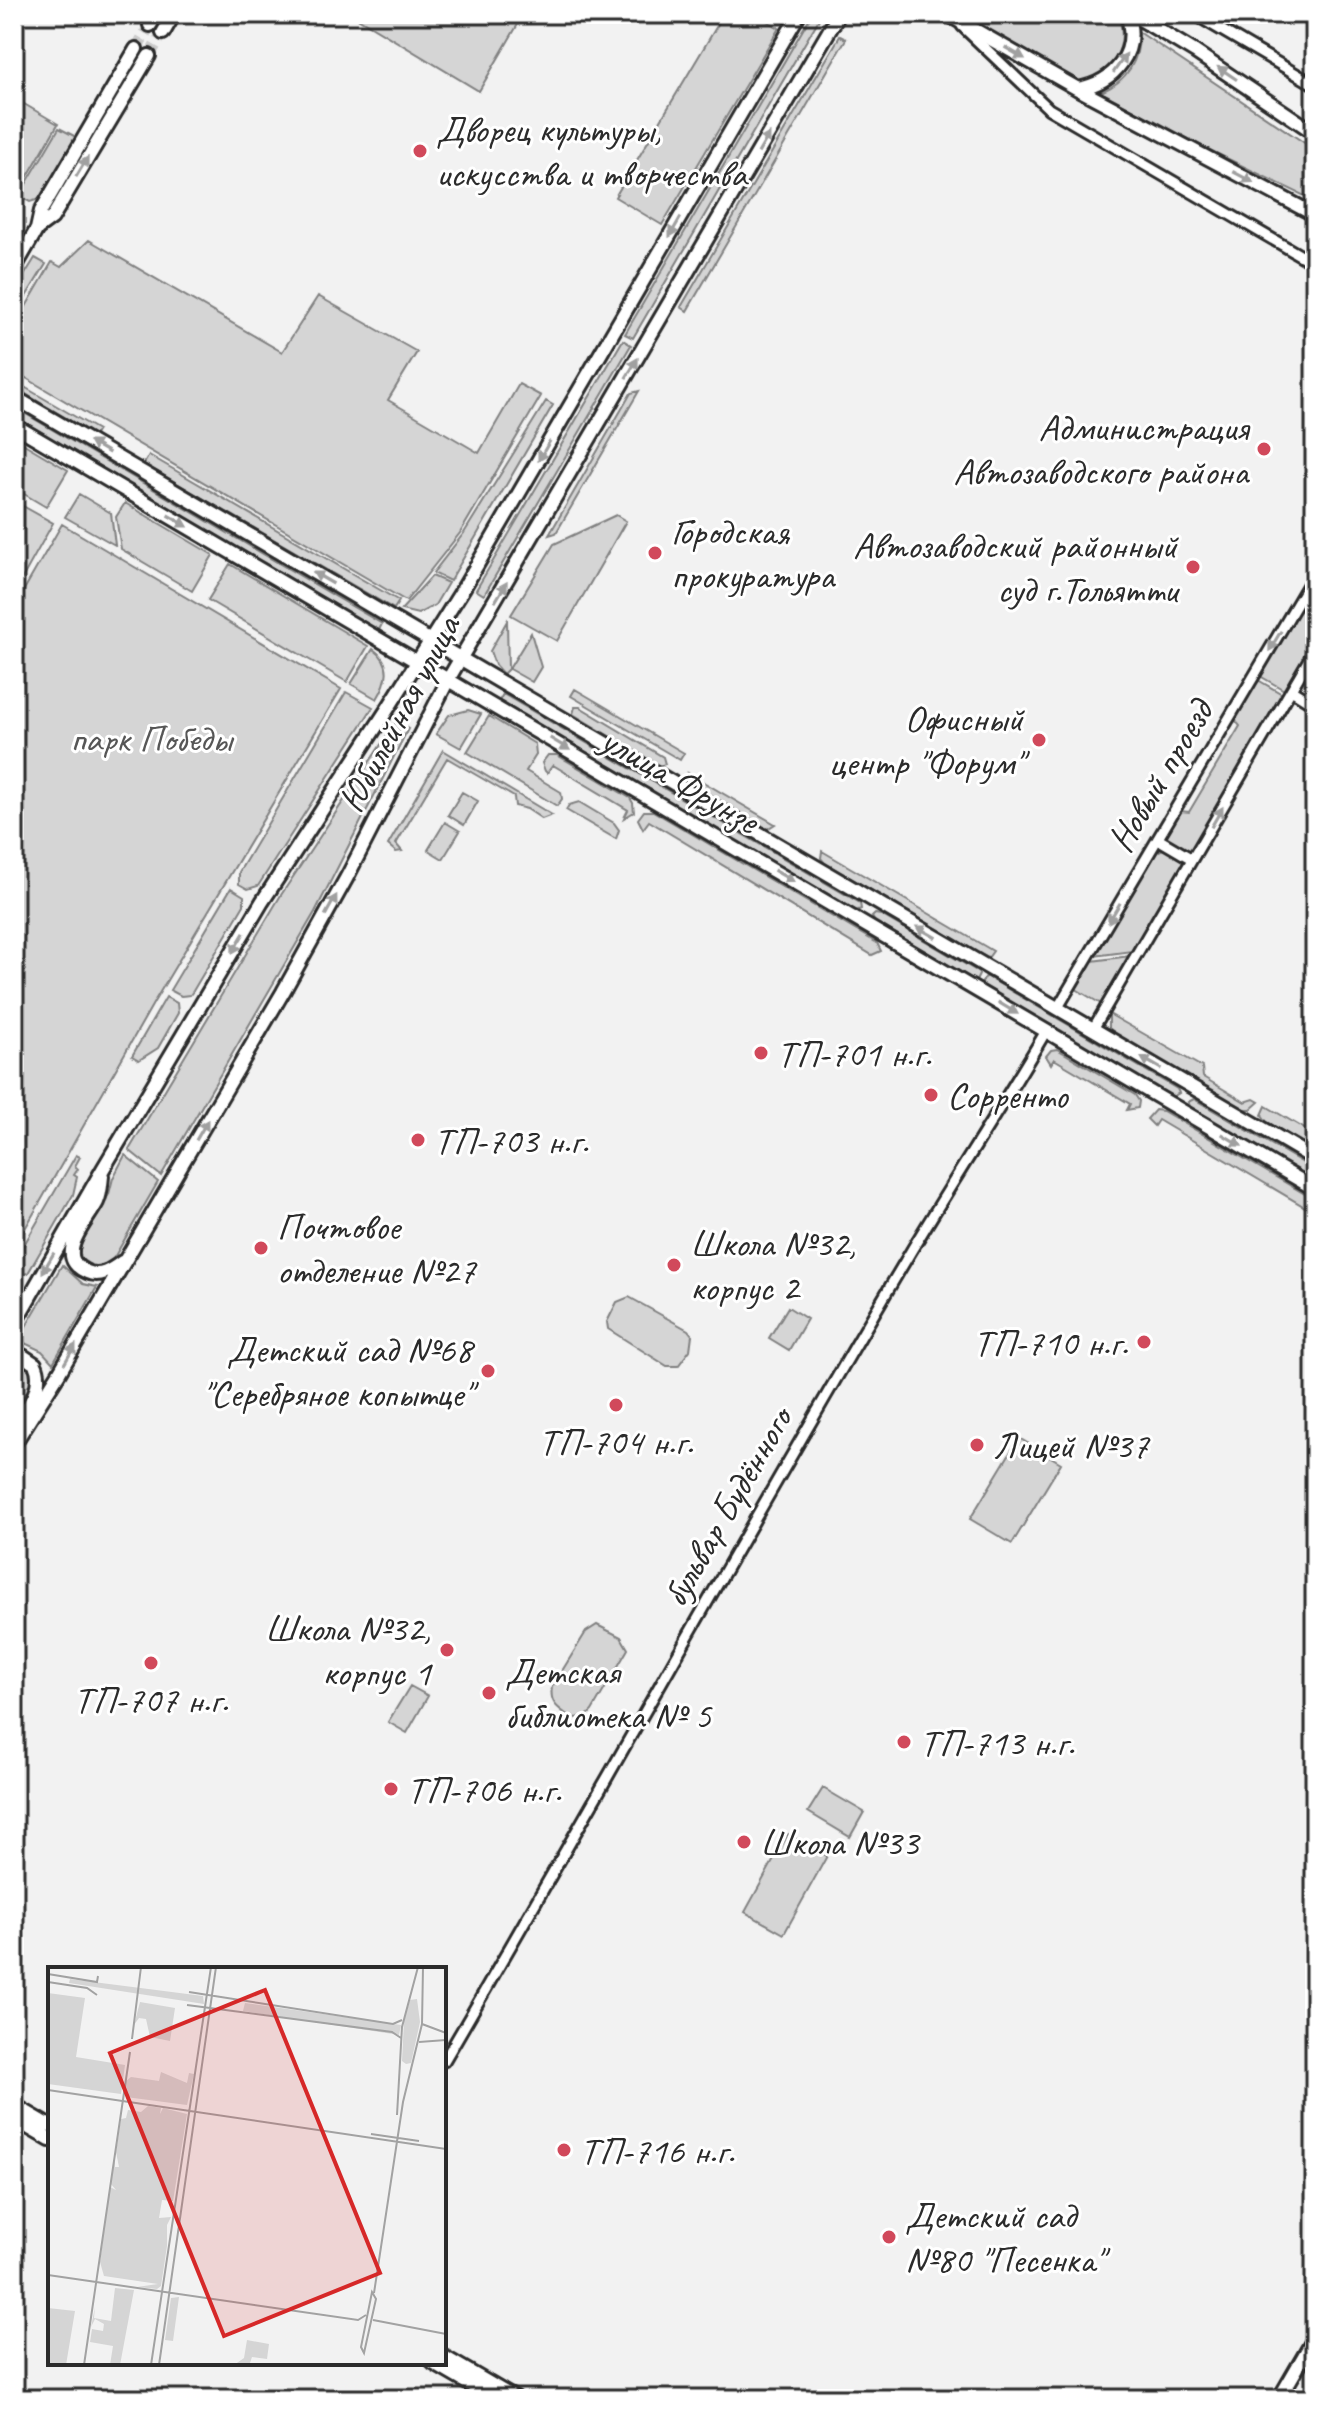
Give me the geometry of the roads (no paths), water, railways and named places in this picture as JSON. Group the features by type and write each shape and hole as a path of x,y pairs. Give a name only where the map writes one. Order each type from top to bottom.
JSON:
{"main road":[{"path":"163,33 174,14"},
{"name":"Юбилейная улица","path":"14,1324 262,902 430,641 799,14"},
{"name":"Юбилейная улица","path":"14,1444 290,979 347,877 449,678 839,14"},
{"path":"1078,89 1094,86 1106,79 1124,60 1132,33 1129,14"},
{"path":"1129,14 1195,52 1315,133"},
{"path":"950,16 1078,89 1315,215"},
{"path":"14,269 37,229 41,211 136,49"},
{"path":"37,229 52,218 149,56"},
{"name":"улица Фрунзе","path":"14,397 1315,1159"},
{"name":"улица Фрунзе","path":"14,425 1315,1189"},
{"path":"863,922 875,902"},
{"path":"1176,1107 1188,1085"},
{"path":"103,1169 99,1198 71,1246 72,1258 77,1266 94,1275 104,1274 125,1260"},
{"path":"14,1356 23,1356 35,1364 38,1379 32,1399 14,1429"},
{"path":"14,2105 48,2125"},
{"path":"14,2119 48,2139"},
{"path":"1279,2399 1315,2337"},
{"path":"446,2358 516,2399"},
{"path":"436,2365 495,2399"}],"street":[{"path":"1194,14 1315,85"},
{"path":"950,16 1049,109 1315,264"},
{"name":"Новый проезд","path":"1057,1009 1315,573"},
{"name":"Новый проезд","path":"1093,1029 1315,649"},
{"path":"1291,690 1315,705"},
{"path":"1158,839 1192,859"},
{"name":"бульвар Будённого","path":"446,2058 743,1538 908,1256 1046,1031"}],"tunnel":[{"path":"136,49 150,25"},
{"path":"149,56 163,33"}],"place":[{"name":"Дворец культуры, искусства и творчества","path":"420,151"},
{"name":"Администрация Автозаводского района","path":"1264,449"},
{"name":"Городская прокуратура","path":"655,553"},
{"name":"Автозаводский районный суд г.Тольятти","path":"1193,567"},
{"name":"Офисный центр \"Форум\"","path":"1039,740"},
{"name":"ТП-701 н.г.","path":"761,1053"},
{"name":"Сорренто","path":"931,1095"},
{"name":"ТП-703 н.г.","path":"418,1140"},
{"name":"Почтовое отделение №27","path":"261,1248"},
{"name":"Школа №32, корпус 2","path":"674,1265"},
{"name":"ТП-710 н.г.","path":"1144,1342"},
{"name":"Детский сад №68 \"Серебряное копытце\"","path":"488,1371"},
{"name":"ТП-704 н.г.","path":"616,1405"},
{"name":"Лицей №37","path":"977,1445"},
{"name":"Школа №32, корпус 1","path":"447,1650"},
{"name":"ТП-707 н.г.","path":"151,1663"},
{"name":"Детская библиотека № 5","path":"489,1693"},
{"name":"ТП-713 н.г.","path":"904,1742"},
{"name":"ТП-706 н.г.","path":"391,1789"},
{"name":"Школа №33","path":"744,1842"},
{"name":"ТП-716 н.г.","path":"564,2150"},
{"name":"Детский сад №80 \"Песенка\"","path":"889,2237"}],"park label":[{"name":"парк Победы","path":"151,738"}]}
